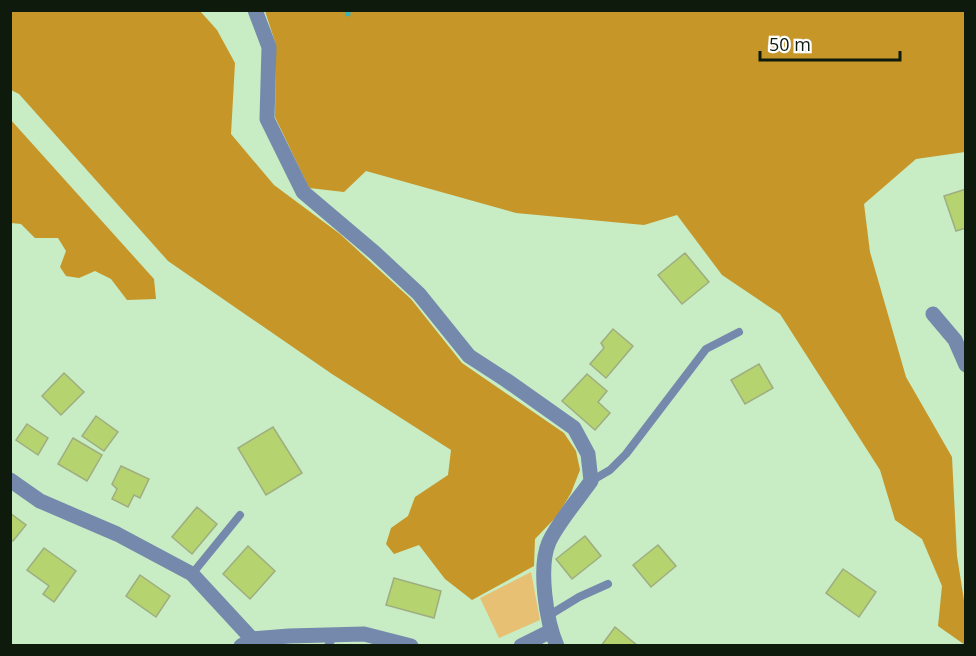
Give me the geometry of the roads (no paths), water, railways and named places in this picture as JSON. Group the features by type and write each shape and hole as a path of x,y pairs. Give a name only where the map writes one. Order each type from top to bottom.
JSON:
{"street":[{"path":"255,10 269,47 267,118 303,192 419,294 469,356 574,428 588,454 591,482 548,543 543,580 552,631 521,645"},
{"path":"933,315 955,340 966,365"},
{"path":"10,480 40,501 117,534 192,574 246,642 331,640 364,634 411,645"}],"lane":[{"path":"591,482 610,470 626,454 706,349 739,332"},
{"path":"192,574 240,515"},
{"path":"552,631 579,597 608,584"}]}
